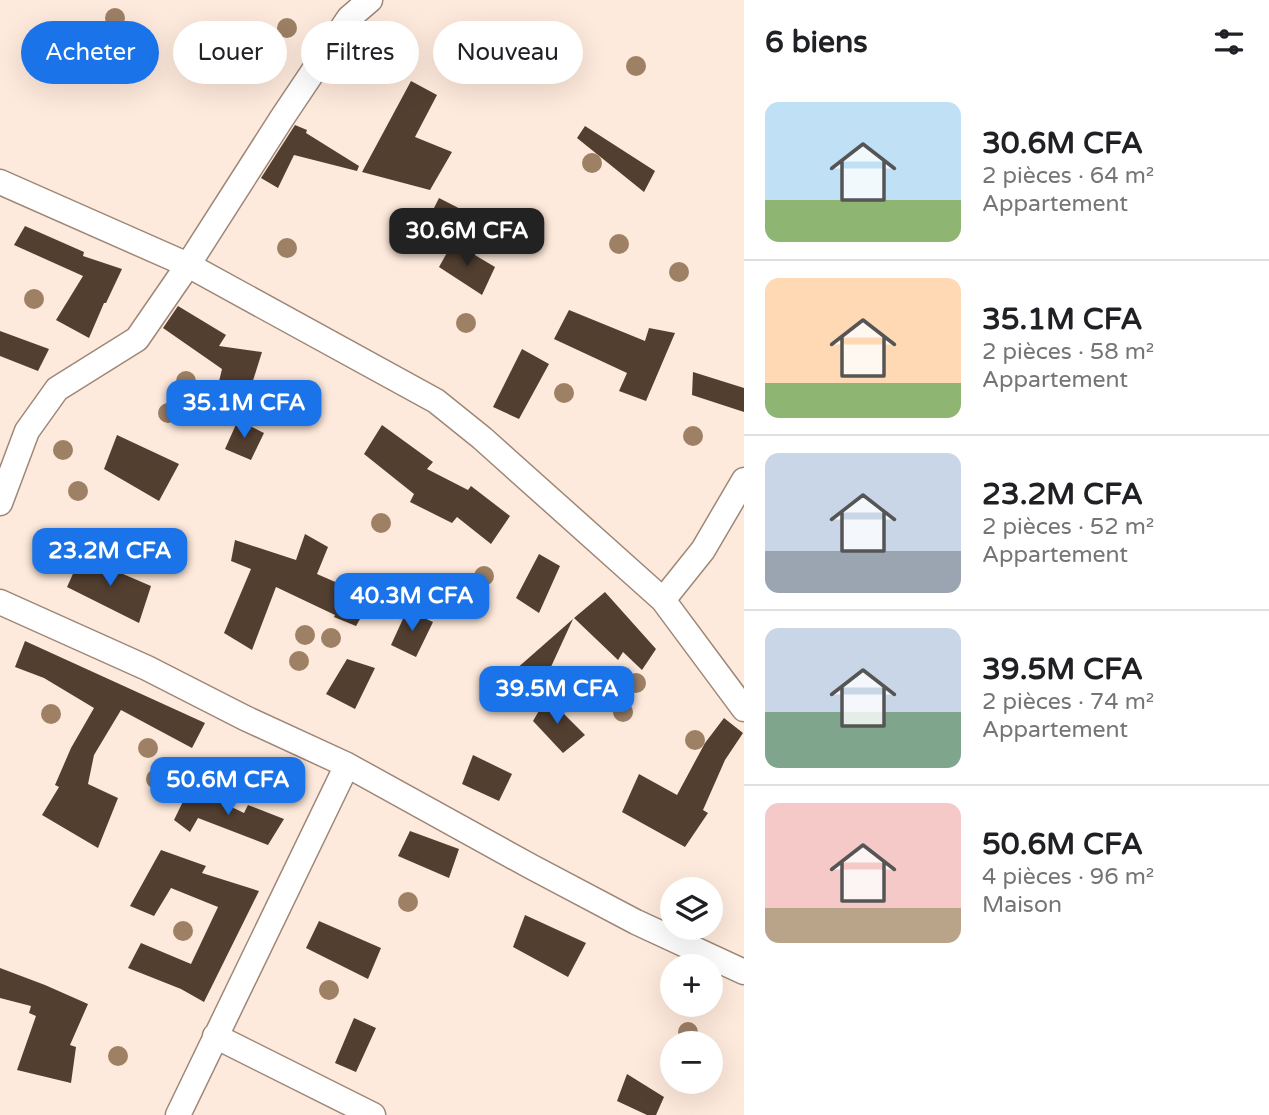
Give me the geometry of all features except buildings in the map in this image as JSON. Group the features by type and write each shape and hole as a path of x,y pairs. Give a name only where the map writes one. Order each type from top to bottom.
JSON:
{"street":[{"path":"0,503 27,431 57,389 136,339 188,265 349,18 370,0"},
{"path":"0,182 188,265 436,401 482,438 663,600 744,709"},
{"path":"663,600 703,550 744,480"},
{"path":"0,602 148,668 245,718 347,765 636,922 744,972"},
{"path":"178,1115 347,765"},
{"path":"215,1036 373,1115"}]}
